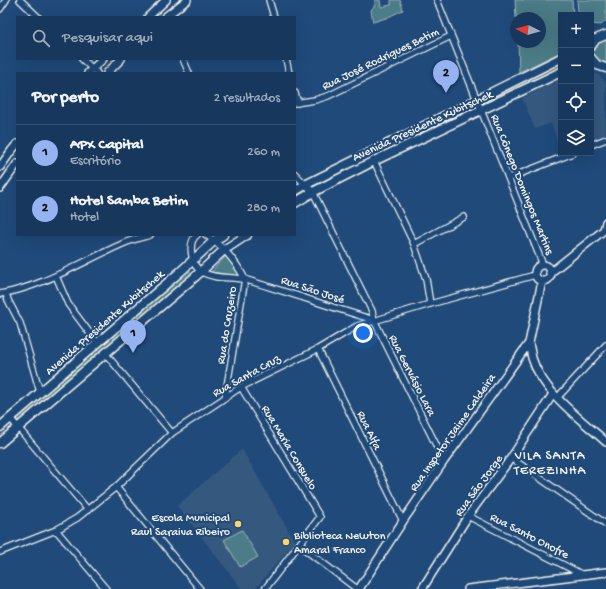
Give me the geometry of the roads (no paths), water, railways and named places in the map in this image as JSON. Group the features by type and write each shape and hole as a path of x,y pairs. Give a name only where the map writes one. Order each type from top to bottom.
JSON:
{"main road":[{"path":"594,42 605,34"},
{"name":"Avenida Presidente Kubitschek","path":"296,190 558,59"},
{"path":"594,62 604,69"},
{"name":"Avenida Presidente Kubitschek","path":"296,203 313,192 374,161 558,73"},
{"name":"Avenida Presidente Kubitschek","path":"0,427 193,261 215,240 222,236"},
{"name":"Avenida Presidente Kubitschek","path":"0,443 224,250 245,236"}],"street":[{"path":"0,9 6,0"},
{"path":"20,0 37,16"},
{"path":"149,16 166,0"},
{"path":"166,16 186,0"},
{"path":"269,0 274,16"},
{"name":"Rua Cônego Domingos Martins","path":"437,0 543,265"},
{"name":"Rua José Rodrigues Betim","path":"296,103 328,96 451,36"},
{"path":"83,60 92,72 102,60"},
{"path":"108,72 120,60"},
{"path":"184,60 190,72"},
{"path":"286,60 289,72"},
{"path":"594,145 606,139"},
{"path":"0,166 16,145"},
{"path":"509,178 565,156"},
{"path":"374,161 414,244 426,279 430,304"},
{"path":"0,188 16,165"},
{"path":"296,175 313,192"},
{"name":"Rua Gervásio Lara","path":"313,192 444,461"},
{"path":"414,244 464,217"},
{"path":"550,273 548,268 543,265 536,268 535,275 536,278 542,281 548,278 550,273 604,230 606,222"},
{"path":"40,392 20,323 3,293 13,292 29,287 56,276 128,241 146,236"},
{"path":"196,236 193,238 191,244 193,261 200,272"},
{"path":"208,236 215,240 224,250 245,279"},
{"name":"Rua São José","path":"200,272 216,277 245,279 374,320"},
{"name":"Rua Santa Cruz","path":"0,552 56,530 77,518 116,487 172,433 241,388 318,349 357,326 535,275"},
{"path":"56,276 68,304 97,343"},
{"name":"Rua do Cruzeiro","path":"225,398 245,279"},
{"name":"Rua Inspetor Jaime Caldeira","path":"358,589 444,461 529,343 542,281"},
{"path":"529,343 532,359 540,376 555,396 606,442"},
{"name":"Rua São Jorge","path":"422,589 468,516 555,396 606,345"},
{"name":"Rua Alfa","path":"318,349 403,521"},
{"path":"105,353 172,433"},
{"name":"Rua Maria Consuelo","path":"241,388 320,517 299,545"},
{"path":"10,418 88,510"},
{"path":"511,458 606,524"},
{"path":"116,487 200,589"},
{"name":"Rua Santo Onofre","path":"468,516 581,574"},
{"path":"56,530 106,589"},
{"path":"264,589 299,545 358,589"},
{"path":"468,589 606,572"}],"place":[{"name":"Hotel Samba Betim","path":"446,93"},
{"name":"APX Capital","path":"133,353"},
{"name":"Escola Municipal Raul Saraiva Ribeiro","path":"238,524"},
{"name":"Biblioteca Newton Amaral Franco","path":"286,542"}],"district":[{"name":"VILA SANTA TEREZINHA","path":"550,462"}]}
